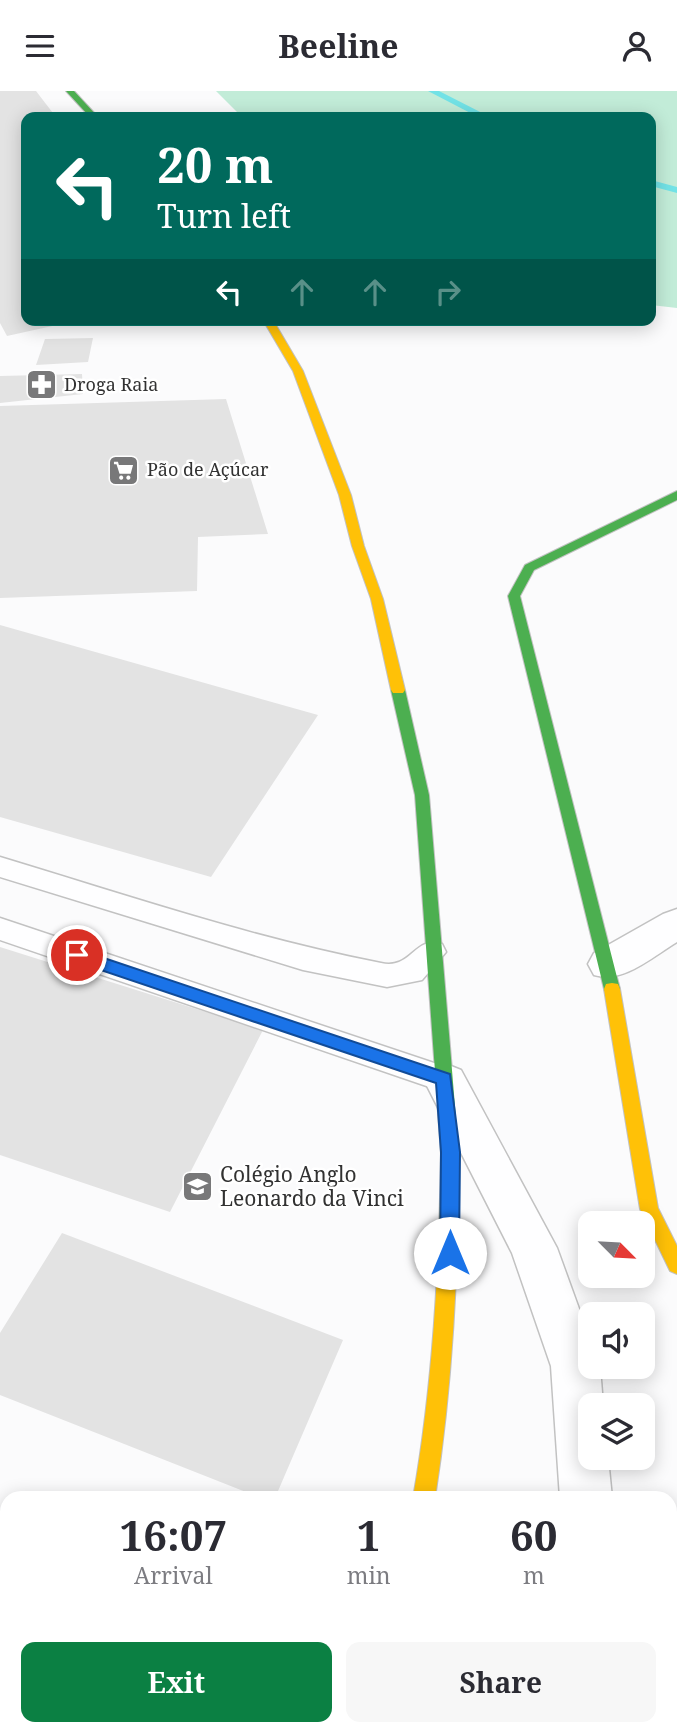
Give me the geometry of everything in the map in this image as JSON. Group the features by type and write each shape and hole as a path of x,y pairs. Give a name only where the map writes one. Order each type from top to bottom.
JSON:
{"main road":[{"path":"70,91 89,112"},
{"path":"272,326 298,371 345,495 358,546 377,599 422,795 432,952 450,1152 450,1279 437,1428 425,1491"},
{"path":"677,495 529,568 514,596 608,964 649,1209 677,1265"}],"street":[{"path":"608,964 677,924"},
{"path":"444,1079 534,1248 575,1366 585,1491"}],"lane":[{"path":"0,867 303,959 387,976 412,972 432,952"},
{"path":"0,929 444,1079"}],"green space":[{"path":"216,91 677,91 677,308 656,306 656,112 237,112"}],"building":[{"path":"0,91 36,91 52,112 21,112 21,326 52,326 7,336 0,323"},
{"path":"93,338 88,362 36,365 45,339"},
{"name":"Droga Raia","path":"82,374 83,394 0,403 0,376"},
{"name":"Pão de Açúcar","path":"226,399 268,534 198,537 197,591 0,598 0,406"},
{"path":"0,625 318,715 211,877 0,817"},
{"path":"0,947 263,1030 170,1212 0,1155"},
{"path":"62,1233 343,1340 278,1491 243,1491 0,1395 0,1333"}],"waterway":[{"path":"432,91 475,112"},
{"path":"656,184 677,190"}],"traffic: fast":[{"path":"70,91 89,112"},
{"path":"612,989 514,596 529,568 677,495"},
{"path":"398,690 422,795 450,1154"}],"traffic: slow":[{"path":"272,326 298,371 345,495 358,546 377,599 398,690"},
{"path":"612,989 649,1209 677,1265"},
{"path":"425,1491 441,1370 450,1154"}],"place":[{"name":"Droga Raia","path":"41,385"},
{"name":"Pão de Açúcar","path":"124,470"},
{"name":"Colégio Anglo Leonardo da Vinci","path":"197,1187"}],"route":[{"path":"77,955 444,1079 450,1152 450,1253"}]}
